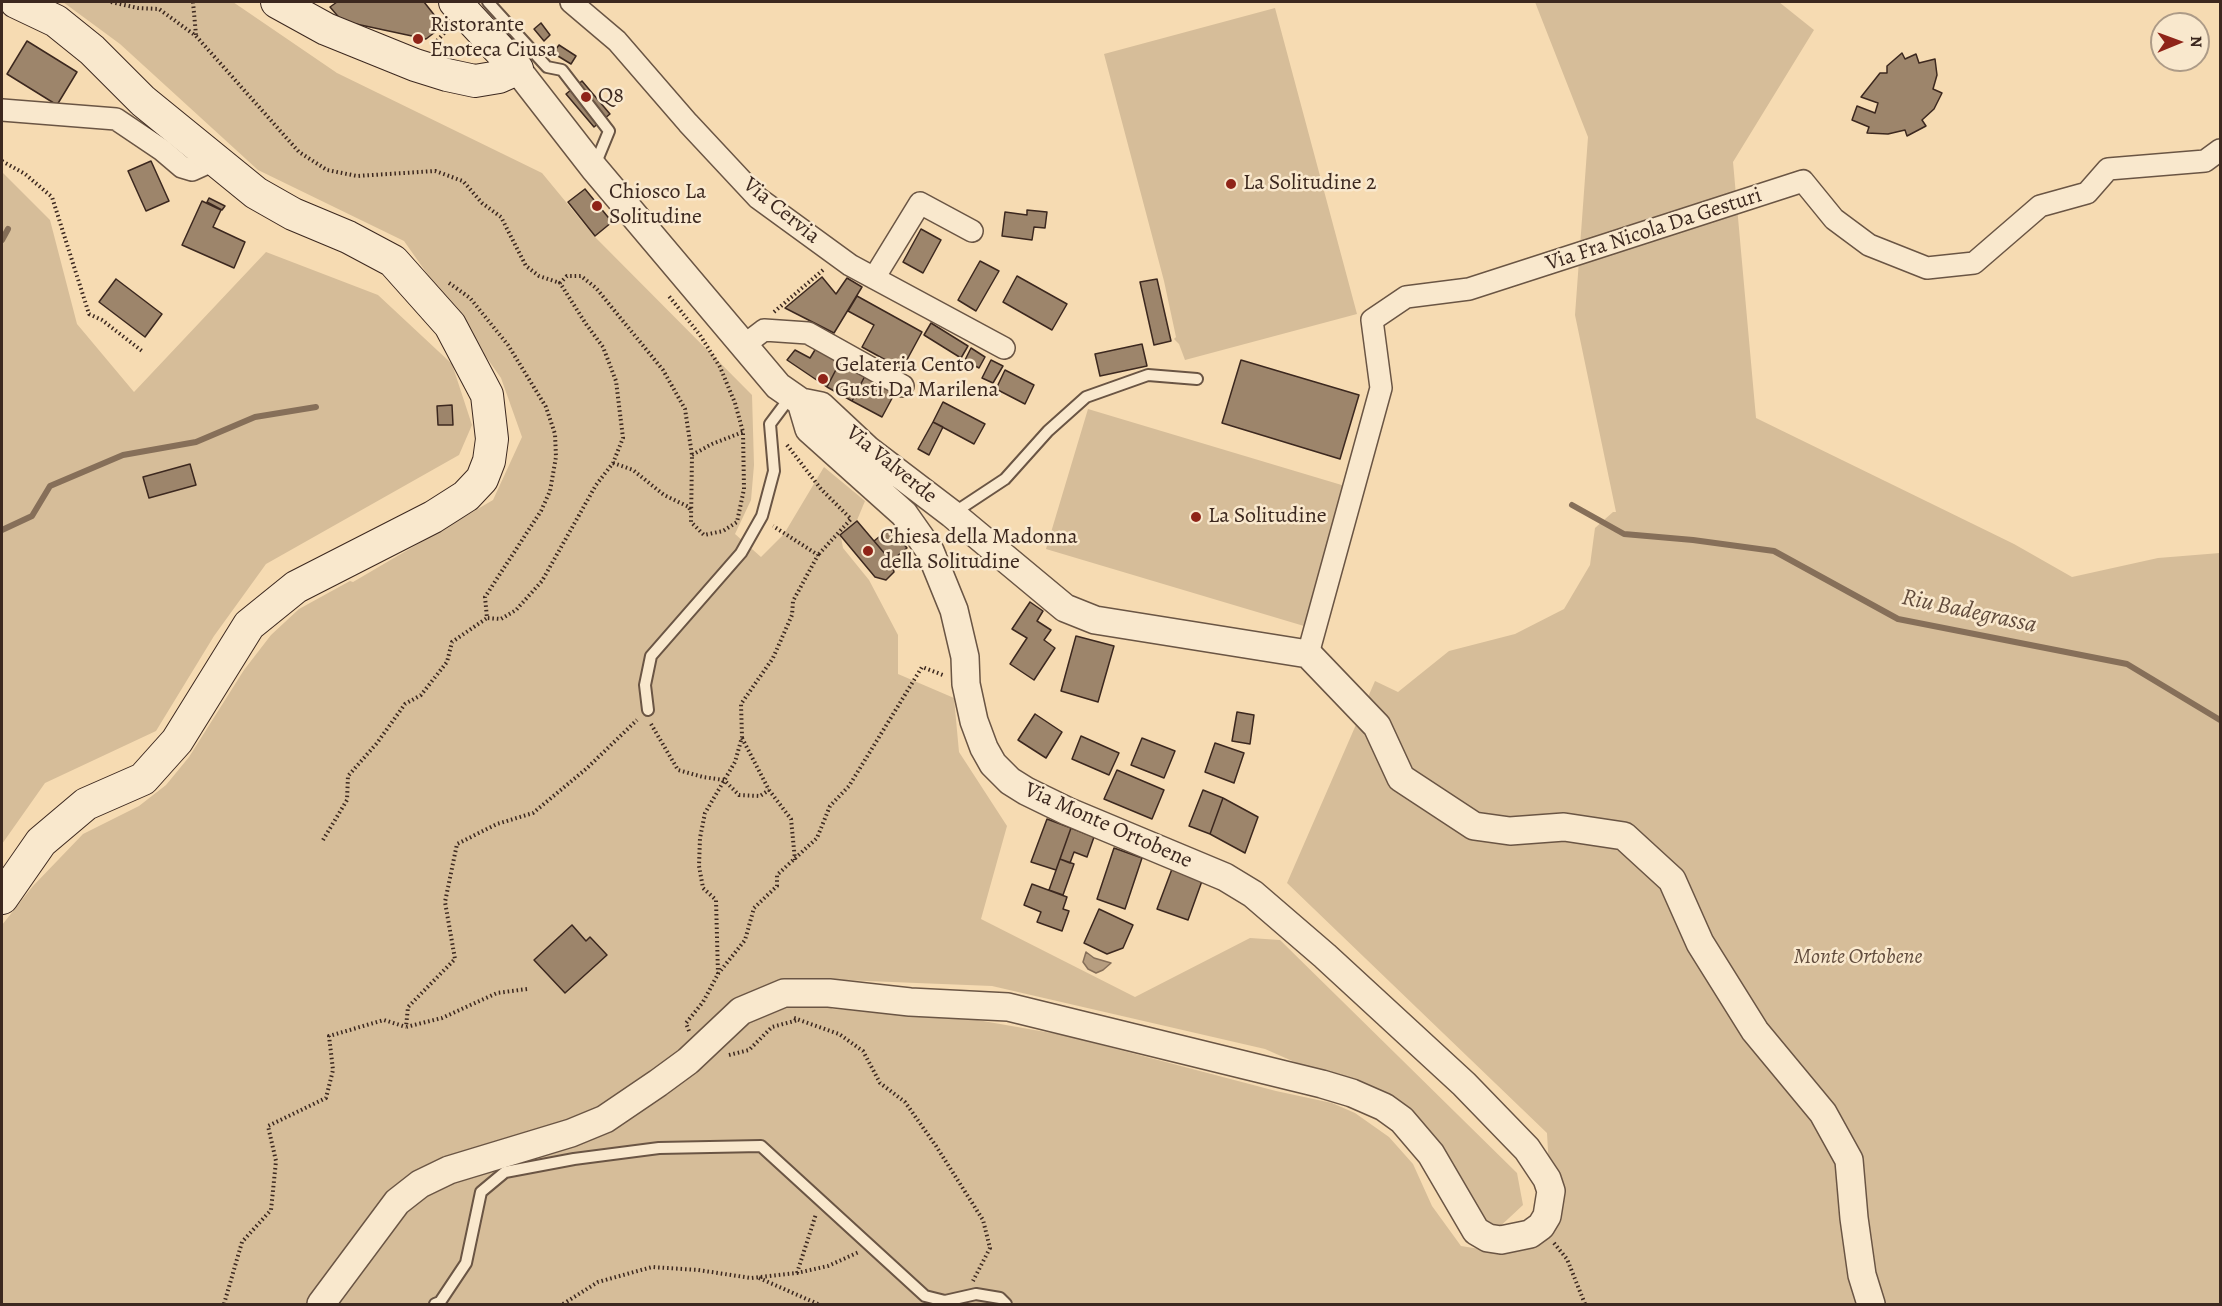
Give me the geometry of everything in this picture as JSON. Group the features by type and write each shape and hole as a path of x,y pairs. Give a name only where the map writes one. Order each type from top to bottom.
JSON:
{"main road":[{"path":"2,898 41,842 86,804 143,779 177,741 249,626 296,587 433,517 466,496 482,479 489,461 492,439 487,395 450,325 393,261 348,237 293,214 265,198 214,160 143,101 92,51 56,21 16,2"},
{"path":"277,2 326,29 415,65 447,75 476,81 499,77 517,69 469,5"}],"street":[{"name":"Via Cervia","path":"571,2 617,41 688,123 758,198 838,256 874,278 1004,348"},
{"path":"517,69 594,168 741,344 778,386 796,399"},
{"path":"2,110 117,119 182,167 192,170 214,160"},
{"name":"Via Fra Nicola Da Gesturi","path":"1308,654 1381,388 1372,320 1406,297 1469,289 1803,181 1834,219 1869,245 1927,268 1974,263 2040,206 2087,193 2108,169 2205,160 2220,150"},
{"path":"874,278 920,203 972,231"},
{"path":"741,344 764,330 808,333 903,386"},
{"name":"Via Valverde","path":"796,399 821,406 868,450 952,514 1065,608 1095,620 1308,654"},
{"name":"Via Monte Ortobene","path":"796,399 809,429 904,514 930,551 954,610 965,657 966,684 974,721 993,764 1010,781 1067,811 1225,877 1253,894 1325,956 1464,1084 1527,1149 1547,1179 1551,1191 1547,1216 1541,1226"},
{"path":"1308,654 1377,726 1401,778 1474,826 1510,831 1564,827 1624,836 1672,880 1700,943 1755,1031 1823,1113 1849,1160 1862,1275 1871,1305"},
{"path":"321,1305 397,1202 420,1184 449,1170 571,1133 604,1119 681,1066 741,1011 784,993 830,993 910,1002 1008,1007 1322,1084 1384,1107 1402,1120 1431,1154 1476,1231 1488,1238 1501,1240 1530,1234 1541,1226"}],"lane":[{"path":"469,5 547,68 562,70 609,131 594,168"},
{"path":"952,514 1005,479 1047,430 1086,397 1149,375 1197,379"},
{"path":"648,710 645,685 651,656 741,553 762,516 774,471 770,424 796,399"},
{"path":"435,1305 440,1302 466,1263 481,1192 505,1172 574,1159 659,1148 761,1146 925,1296 945,1301 976,1294 1000,1298 1006,1305"}],"path":[{"path":"111,2 138,8 159,9 196,36 299,152 327,170 357,176 435,171 463,181 482,202 501,217 526,266 539,276 560,283 603,347 616,381 623,438 613,463 596,485 542,581 516,610 501,619 487,618 452,642 447,662 422,695 405,704 377,743 348,776 346,800 323,840"},
{"path":"193,2 196,36"},
{"path":"415,65 469,5"},
{"path":"2,161 26,174 52,197 89,314 102,320 142,351"},
{"path":"741,344 838,256"},
{"path":"560,283 567,276 581,276 596,288 663,370 685,409 692,455 691,522"},
{"path":"446,281 470,298 508,345 546,407 555,434 556,457 550,491 542,511 485,597 487,618"},
{"path":"613,463 633,470 664,495 690,507 691,522 704,535 723,531 737,522 744,489 743,432 735,403 720,367 700,335 665,291"},
{"path":"718,974 716,900 703,888 699,866 700,838 705,813 735,762 742,737 741,704 773,658 792,615 793,601 818,555 851,519 821,489 770,424"},
{"path":"692,455 712,444 743,432"},
{"path":"762,516 775,528 818,555"},
{"path":"690,1033 686,1023 703,1002 718,974 745,940 754,908 777,886 777,875 818,838 830,806 849,786 922,667 966,684"},
{"path":"648,710 652,727 662,740 678,770 724,780 739,795 760,796 769,790"},
{"path":"406,1027 408,1007 455,959 445,902 457,844 497,824 533,813 586,769 648,710"},
{"path":"742,737 769,790 791,819 795,860"},
{"path":"224,1305 242,1242 271,1210 276,1161 268,1126 326,1098 333,1070 329,1036 384,1020 406,1027 442,1018 497,993 527,989"},
{"path":"723,1056 749,1050 772,1027 802,1019 840,1034 863,1051 880,1083 905,1102 983,1220 990,1248 973,1281 976,1294"},
{"path":"796,1274 820,1202"},
{"path":"1541,1226 1567,1259 1585,1305"},
{"path":"563,1305 598,1282 652,1267 698,1270 751,1278 796,1274 828,1266 870,1247"},
{"path":"759,1277 818,1305"}],"green space":[{"name":"Monte Ortobene","path":"63,2 233,2 337,73 542,173 594,236 752,395 754,465 751,500 735,534 761,557 784,534 824,467 865,501 855,525 841,537 843,548 869,580 898,635 898,674 954,698 959,752 1007,826 981,919 1135,997 1250,938 1280,940 1517,1173 1523,1205 1494,1232 1411,1113 1265,1049 992,986 817,979 832,1009 960,1017 1063,1035 1276,1091 1332,1103 1355,1113 1389,1137 1413,1164 1432,1206 1461,1246 1498,1252 1552,1220 1547,1133 1287,883 1375,681 1398,692 1449,651 1515,634 1564,609 1590,565 1595,528 1613,512 1616,512 1575,315 1588,137 1535,2 1779,2 1814,30 1733,162 1756,418 2014,544 2072,577 2158,558 2220,553 2220,1304 2,1304 2,925 33,886 83,834 139,806 166,785 189,757 244,670 271,635 299,609 350,581 353,582 493,500 522,437 501,378 404,241 258,170 120,44"},
{"name":"La Solitudine 2","path":"1275,8 1357,314 1185,360 1179,344 1174,339 1176,337 1164,281 1104,54"},
{"path":"2,172 50,220 77,324 134,392 266,252 378,295 452,364 472,425 459,455 266,564 214,636 156,731 45,783 2,844"},
{"name":"La Solitudine","path":"1088,409 1345,486 1304,626 1046,549"}],"shaded area":[{"path":"1086,952 1094,958 1111,963 1096,973 1088,969 1083,962"}],"building":[{"path":"337,2 424,2 443,26 426,39 342,21 330,7"},
{"path":"541,23 550,35 544,41 534,29"},
{"path":"27,41 77,72 57,105 7,74"},
{"path":"559,45 576,56 571,64 553,53"},
{"path":"1902,53 1905,59 1916,54 1919,63 1935,59 1937,75 1933,89 1942,93 1934,109 1922,120 1926,126 1907,136 1905,130 1888,134 1867,133 1869,127 1852,120 1857,106 1875,113 1878,103 1861,97 1880,73 1887,73 1887,66"},
{"path":"582,81 610,114 594,127 566,94"},
{"path":"151,161 169,201 146,211 128,171"},
{"path":"585,189 612,222 595,236 568,202"},
{"path":"209,198 225,206 222,210 207,202"},
{"path":"202,201 221,210 213,227 245,242 234,268 182,245"},
{"path":"1027,210 1047,212 1045,228 1034,227 1032,240 1002,236 1005,212 1027,215"},
{"path":"921,229 941,240 923,273 903,262"},
{"path":"980,261 999,271 976,311 958,300"},
{"path":"1017,276 1067,304 1052,330 1003,302"},
{"path":"822,277 836,294 847,278 862,287 834,333 785,308"},
{"path":"116,279 162,314 145,337 99,302"},
{"path":"1157,279 1171,341 1154,345 1140,282"},
{"path":"857,296 922,332 902,369 862,347 874,325 848,311"},
{"path":"931,323 968,346 961,358 924,335"},
{"path":"1142,344 1147,366 1100,376 1095,354"},
{"path":"818,345 842,358 827,387 787,360 795,350 810,358"},
{"path":"971,348 985,357 979,368 965,360"},
{"path":"842,358 867,372 852,401 827,387"},
{"path":"991,360 1003,366 993,383 982,378"},
{"path":"1241,360 1359,395 1340,459 1222,423"},
{"path":"1005,370 1034,385 1025,404 996,389"},
{"path":"867,372 897,389 882,417 852,401"},
{"path":"943,402 985,424 974,444 933,422"},
{"path":"452,405 453,425 438,425 437,406"},
{"path":"933,422 943,427 929,455 918,449"},
{"path":"190,464 196,485 149,498 143,477"},
{"name":"Chiesa della Madonna della Solitudine","path":"857,521 891,561 894,572 886,580 875,577 840,535"},
{"path":"890,528 907,548 891,561 874,541"},
{"path":"1030,602 1043,611 1037,621 1051,630 1044,640 1055,648 1034,680 1010,664 1027,638 1012,629"},
{"path":"1076,636 1114,646 1098,702 1061,691"},
{"path":"1237,712 1254,715 1250,744 1232,741"},
{"path":"1035,714 1062,732 1046,758 1018,740"},
{"path":"1081,736 1119,753 1109,775 1072,759"},
{"path":"1142,738 1175,751 1164,778 1131,765"},
{"path":"1215,743 1244,753 1234,783 1205,772"},
{"path":"1117,770 1164,790 1152,819 1104,799"},
{"path":"1203,790 1223,798 1210,834 1189,826"},
{"path":"1223,798 1258,817 1245,853 1210,834"},
{"path":"1047,819 1071,828 1056,870 1031,862"},
{"path":"1071,828 1094,837 1087,857 1074,852 1070,863 1060,859"},
{"path":"1114,848 1142,858 1125,909 1097,899"},
{"path":"1060,859 1074,864 1063,895 1049,890"},
{"path":"1172,869 1202,881 1188,920 1157,909"},
{"path":"1032,884 1067,897 1063,909 1069,911 1062,931 1037,922 1041,912 1024,905"},
{"path":"1099,909 1133,925 1123,948 1107,954 1084,943"},
{"path":"572,925 586,941 590,937 607,955 565,993 534,960"}],"waterway":[{"path":"2,240 8,229"},
{"path":"2,530 32,516 50,486 123,455 196,442 255,417 316,407"},
{"name":"Riu Badegrassa","path":"1572,505 1624,534 1693,540 1774,551 1898,619 2127,664 2220,720"}],"place":[{"name":"Ristorante Enoteca Ciusa","path":"418,39"},
{"name":"Q8","path":"586,97"},
{"name":"La Solitudine 2","path":"1231,184"},
{"name":"Chiosco La Solitudine","path":"597,206"},
{"name":"Gelateria Cento Gusti Da Marilena","path":"823,379"},
{"name":"La Solitudine","path":"1196,517"},
{"name":"Chiesa della Madonna della Solitudine","path":"868,551"}]}
